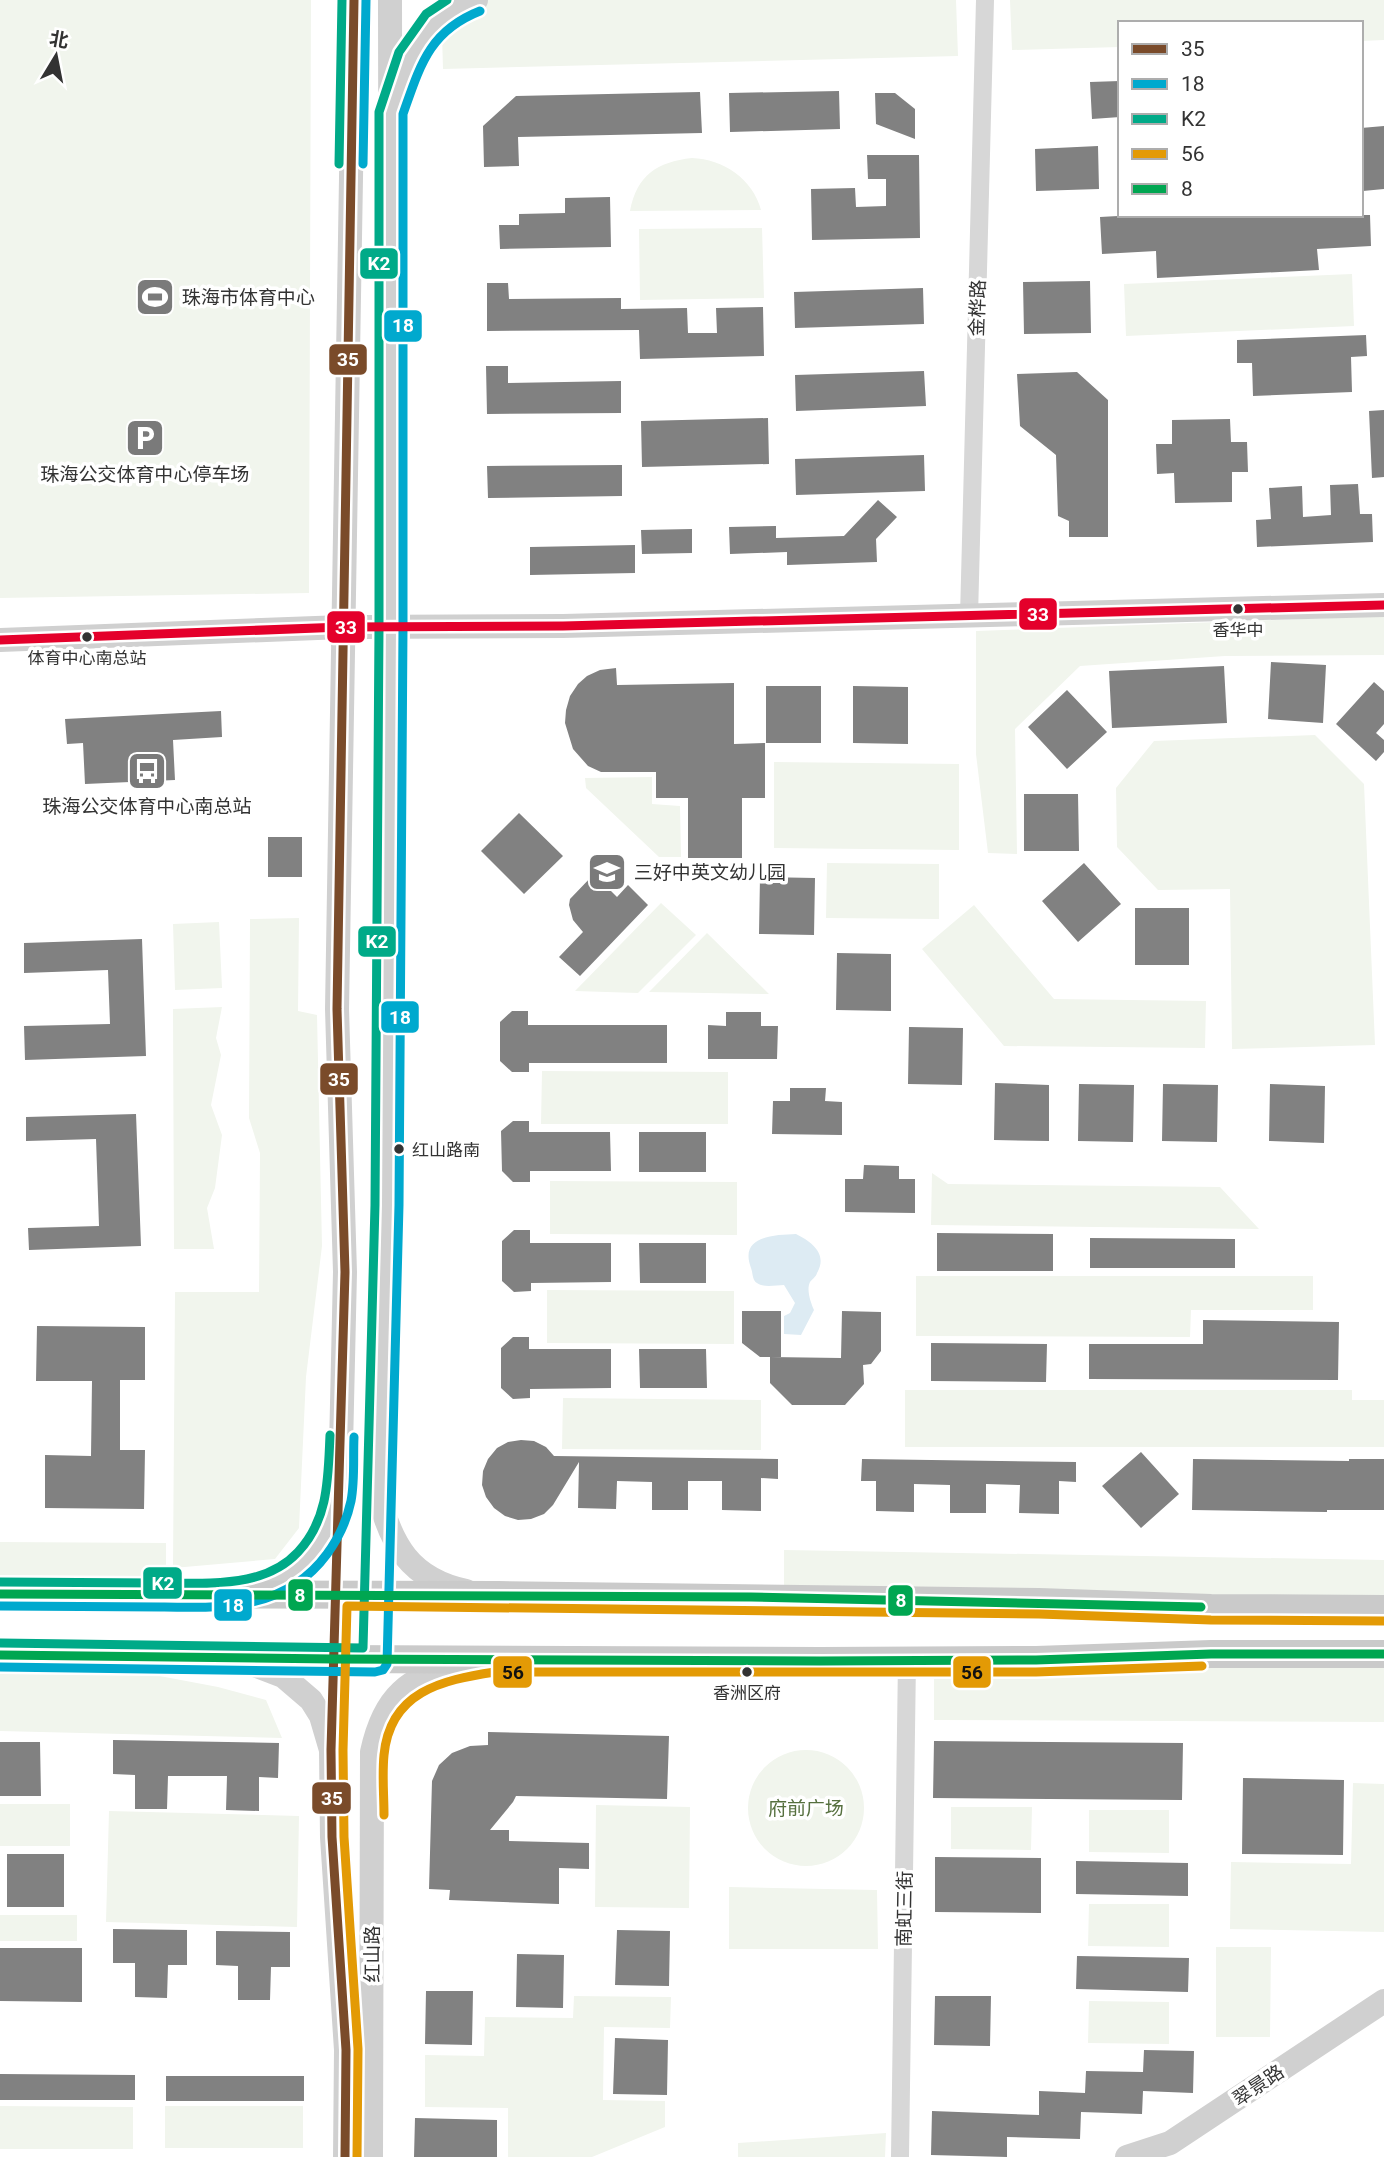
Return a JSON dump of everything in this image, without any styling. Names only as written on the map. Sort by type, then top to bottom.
[{"type":"main road","points":[[232,1595],[275,1583],[304,1563],[326,1533],[340,1491],[345,1272],[337,1009],[354,0]]},
{"type":"main road","points":[[390,0],[391,627],[387,1205],[378,1493],[384,1520],[393,1539],[403,1555],[416,1568],[429,1578],[449,1587],[498,1595]]},
{"type":"main road","points":[[391,112],[410,58],[435,22],[460,6],[476,0]]},
{"type":"main road","points":[[0,640],[342,627],[563,626],[1384,606]]},
{"type":"main road","points":[[0,1594],[498,1595],[1384,1609]]},
{"type":"main road","points":[[0,1655],[233,1659],[1035,1660],[1211,1654],[1384,1654]]},
{"type":"main road","name":"红山路","points":[[233,1659],[253,1662],[284,1676],[297,1686],[311,1700],[321,1716],[331,1750],[332,1837],[346,2050],[345,2157]]},
{"type":"main road","name":"红山路","points":[[371,2157],[372,1752],[376,1735],[389,1704],[408,1685],[436,1670],[494,1660]]},
{"type":"main road","name":"翠景路","points":[[1127,2157],[1170,2143],[1384,2001]]},
{"type":"street","name":"金桦路","points":[[969,617],[985,0]]},
{"type":"street","name":"南虹三街","points":[[900,2157],[907,1660]]},
{"type":"green space","name":"珠海市体育中心","points":[[0,0],[311,0],[309,593],[0,598]]},
{"type":"green space","points":[[441,0],[956,0],[958,56],[443,69]]},
{"type":"green space","points":[[1010,0],[1384,0],[1384,40],[1363,41],[1363,21],[1118,21],[1118,47],[1012,50]]},
{"type":"green space","points":[[692,158],[715,162],[735,173],[751,189],[761,210],[630,211],[638,188],[650,172],[669,163]]},
{"type":"green space","points":[[762,228],[764,298],[640,300],[639,229]]},
{"type":"green space","points":[[1352,274],[1354,326],[1126,336],[1124,284]]},
{"type":"green space","points":[[1384,616],[1384,655],[1225,656],[1080,666],[1015,729],[1017,854],[988,853],[976,754],[976,631]]},
{"type":"green space","points":[[1315,735],[1364,784],[1375,1045],[1232,1049],[1230,889],[1158,890],[1117,847],[1116,788],[1154,741]]},
{"type":"green space","points":[[774,762],[959,764],[959,850],[774,848]]},
{"type":"green space","points":[[652,777],[652,804],[680,806],[681,857],[659,857],[586,788],[585,778]]},
{"type":"green space","points":[[827,863],[939,864],[939,919],[826,918]]},
{"type":"green space","points":[[661,903],[696,935],[638,993],[575,991]]},
{"type":"green space","points":[[974,905],[1054,999],[1206,1001],[1205,1048],[1004,1046],[922,949]]},
{"type":"green space","points":[[299,918],[298,1011],[317,1015],[322,1246],[306,1377],[299,1528],[275,1559],[173,1568],[175,1292],[259,1292],[260,1153],[249,1118],[250,919]]},
{"type":"green space","points":[[219,922],[222,988],[175,990],[173,924]]},
{"type":"green space","points":[[707,933],[769,994],[649,992]]},
{"type":"green space","points":[[222,1007],[216,1038],[221,1055],[211,1105],[222,1135],[215,1188],[207,1208],[214,1249],[174,1249],[173,1009]]},
{"type":"green space","points":[[542,1071],[728,1072],[728,1124],[541,1124]]},
{"type":"green space","points":[[932,1173],[948,1184],[1220,1187],[1259,1229],[931,1225]]},
{"type":"green space","points":[[550,1181],[737,1182],[737,1235],[550,1234]]},
{"type":"green space","points":[[916,1276],[1313,1276],[1313,1310],[1191,1310],[1190,1337],[916,1336]]},
{"type":"green space","points":[[547,1290],[734,1291],[734,1344],[547,1343]]},
{"type":"green space","points":[[905,1390],[1352,1390],[1352,1400],[1384,1400],[1384,1447],[905,1447]]},
{"type":"green space","points":[[563,1398],[761,1400],[761,1450],[562,1449]]},
{"type":"green space","points":[[0,1542],[166,1543],[166,1573],[49,1591],[0,1591]]},
{"type":"green space","points":[[784,1550],[1384,1560],[1384,1600],[784,1594]]},
{"type":"green space","points":[[0,1652],[96,1664],[218,1687],[266,1700],[282,1738],[0,1731]]},
{"type":"green space","points":[[934,1664],[1384,1666],[1384,1722],[934,1720]]},
{"type":"green space","name":"府前广场","points":[[806,1750],[828,1754],[847,1767],[860,1786],[864,1808],[860,1830],[847,1849],[828,1862],[806,1866],[784,1862],[765,1849],[752,1830],[748,1808],[752,1786],[765,1767],[784,1754]]},
{"type":"green space","points":[[1353,1783],[1384,1784],[1384,1932],[1230,1929],[1231,1862],[1351,1864]]},
{"type":"green space","points":[[0,1804],[70,1804],[70,1846],[0,1846]]},
{"type":"green space","points":[[596,1805],[690,1807],[689,1908],[595,1907]]},
{"type":"green space","points":[[951,1807],[1032,1807],[1031,1850],[951,1849]]},
{"type":"green space","points":[[1089,1810],[1169,1810],[1169,1853],[1089,1852]]},
{"type":"green space","points":[[109,1811],[299,1816],[297,1927],[106,1922]]},
{"type":"green space","points":[[729,1887],[877,1890],[878,1949],[729,1949]]},
{"type":"green space","points":[[1089,1904],[1169,1904],[1169,1947],[1088,1946]]},
{"type":"green space","points":[[0,1915],[77,1915],[77,1941],[0,1941]]},
{"type":"green space","points":[[1216,1947],[1271,1947],[1270,2037],[1216,2037]]},
{"type":"green space","points":[[574,1996],[671,1997],[670,2028],[604,2027],[603,2100],[665,2101],[665,2127],[592,2157],[508,2157],[508,2108],[425,2107],[425,2055],[484,2056],[485,2017],[573,2018]]},
{"type":"green space","points":[[1089,2001],[1169,2002],[1169,2044],[1088,2043]]},
{"type":"green space","points":[[0,2106],[133,2107],[133,2149],[0,2149]]},
{"type":"green space","points":[[165,2106],[303,2106],[303,2148],[165,2148]]},
{"type":"green space","points":[[886,2133],[885,2157],[738,2157],[738,2143]]},
{"type":"shaded area","points":[[796,1234],[817,1249],[821,1260],[809,1285],[809,1296],[814,1310],[801,1335],[784,1334],[784,1316],[790,1313],[795,1303],[784,1285],[767,1286],[757,1283],[753,1278],[749,1257],[750,1249],[760,1239]]},
{"type":"building","points":[[1118,81],[1118,117],[1092,119],[1090,82]]},
{"type":"building","points":[[839,91],[840,129],[730,132],[729,93]]},
{"type":"building","points":[[700,92],[702,133],[518,137],[519,166],[484,167],[483,126],[516,96]]},
{"type":"building","points":[[875,93],[895,93],[915,109],[915,139],[876,124]]},
{"type":"building","points":[[1384,126],[1384,189],[1363,191],[1363,128]]},
{"type":"building","points":[[1098,146],[1099,189],[1036,191],[1035,149]]},
{"type":"building","points":[[867,155],[919,155],[920,238],[812,240],[811,189],[855,188],[856,207],[886,206],[886,179],[868,179]]},
{"type":"building","points":[[610,197],[611,247],[500,249],[499,225],[519,225],[519,214],[565,213],[565,198]]},
{"type":"building","points":[[1370,215],[1371,246],[1317,249],[1319,270],[1157,278],[1156,251],[1102,254],[1100,217]]},
{"type":"building","points":[[1090,281],[1091,333],[1024,334],[1023,282]]},
{"type":"building","points":[[487,283],[508,283],[509,299],[621,298],[621,309],[687,308],[688,333],[717,333],[716,308],[763,307],[764,356],[640,359],[639,330],[487,331]]},
{"type":"building","points":[[923,288],[924,324],[795,328],[794,292]]},
{"type":"building","points":[[1366,335],[1367,356],[1351,357],[1352,392],[1253,396],[1252,363],[1237,363],[1237,340]]},
{"type":"building","points":[[486,366],[508,366],[508,383],[621,381],[621,413],[487,414]]},
{"type":"building","points":[[924,371],[926,406],[796,411],[795,375]]},
{"type":"building","points":[[1077,372],[1108,400],[1108,537],[1069,537],[1069,521],[1058,516],[1056,455],[1020,426],[1017,374]]},
{"type":"building","points":[[1384,410],[1384,477],[1372,478],[1369,411]]},
{"type":"building","points":[[768,418],[769,464],[642,467],[641,421]]},
{"type":"building","points":[[1230,419],[1231,442],[1247,442],[1248,472],[1232,472],[1232,502],[1175,503],[1174,473],[1157,474],[1156,444],[1172,444],[1172,420]]},
{"type":"building","points":[[924,455],[925,491],[796,495],[795,459]]},
{"type":"building","points":[[622,465],[622,496],[488,498],[487,466]]},
{"type":"building","points":[[1358,484],[1360,514],[1372,514],[1373,542],[1257,547],[1256,520],[1271,519],[1269,488],[1302,486],[1303,517],[1331,515],[1330,485]]},
{"type":"building","points":[[878,500],[897,517],[876,539],[877,562],[787,565],[787,552],[730,554],[729,527],[776,526],[776,538],[844,536]]},
{"type":"building","points":[[692,529],[692,553],[642,554],[641,530]]},
{"type":"building","points":[[635,545],[635,573],[530,575],[530,547]]},
{"type":"building","points":[[1271,662],[1326,665],[1323,723],[1268,719]]},
{"type":"building","points":[[1224,666],[1227,723],[1112,728],[1109,671]]},
{"type":"building","points":[[616,668],[617,685],[734,683],[734,744],[765,743],[765,798],[742,798],[742,858],[688,858],[688,798],[656,798],[656,772],[601,772],[588,766],[573,749],[565,723],[570,696],[587,676],[600,670]]},
{"type":"building","points":[[1374,682],[1384,691],[1384,724],[1376,733],[1384,740],[1384,752],[1376,761],[1336,724]]},
{"type":"building","points":[[766,686],[821,686],[821,743],[766,743]]},
{"type":"building","points":[[853,686],[908,687],[908,744],[853,743]]},
{"type":"building","points":[[1067,690],[1107,732],[1067,769],[1028,727]]},
{"type":"building","points":[[221,711],[222,737],[173,740],[175,780],[85,784],[83,743],[67,744],[65,719]]},
{"type":"building","points":[[1024,794],[1078,794],[1079,851],[1024,851]]},
{"type":"building","points":[[519,813],[563,856],[524,894],[481,851]]},
{"type":"building","points":[[268,837],[302,837],[302,877],[268,877]]},
{"type":"building","points":[[1084,863],[1121,904],[1078,942],[1042,901]]},
{"type":"building","points":[[594,874],[617,897],[628,885],[648,905],[580,976],[559,957],[583,932],[573,920],[570,899]]},
{"type":"building","points":[[760,877],[815,878],[814,935],[759,934]]},
{"type":"building","points":[[1135,908],[1189,908],[1189,965],[1135,965]]},
{"type":"building","points":[[142,939],[146,1056],[25,1060],[24,1026],[110,1024],[108,970],[24,973],[24,943]]},
{"type":"building","points":[[837,953],[891,954],[891,1011],[836,1010]]},
{"type":"building","points":[[512,1011],[528,1011],[528,1025],[667,1025],[667,1063],[529,1063],[529,1072],[512,1072],[500,1061],[500,1022]]},
{"type":"building","points":[[726,1012],[761,1012],[761,1026],[778,1026],[777,1059],[708,1059],[708,1025],[726,1026]]},
{"type":"building","points":[[909,1027],[963,1028],[962,1085],[908,1084]]},
{"type":"building","points":[[995,1083],[1049,1085],[1049,1141],[994,1140]]},
{"type":"building","points":[[1079,1084],[1134,1085],[1133,1142],[1078,1141]]},
{"type":"building","points":[[1163,1084],[1218,1085],[1217,1142],[1162,1141]]},
{"type":"building","points":[[1270,1084],[1325,1086],[1324,1143],[1269,1141]]},
{"type":"building","points":[[790,1088],[826,1088],[825,1101],[842,1102],[842,1135],[772,1134],[773,1101],[790,1101]]},
{"type":"building","points":[[136,1114],[141,1246],[29,1250],[28,1228],[99,1226],[96,1139],[26,1141],[26,1117]]},
{"type":"building","points":[[513,1121],[529,1121],[529,1132],[610,1132],[611,1171],[530,1171],[530,1182],[513,1182],[502,1171],[501,1131]]},
{"type":"building","points":[[639,1132],[706,1132],[706,1172],[639,1172]]},
{"type":"building","points":[[864,1165],[899,1166],[899,1179],[915,1179],[915,1213],[845,1212],[845,1179],[863,1179]]},
{"type":"building","points":[[514,1230],[530,1230],[530,1243],[611,1243],[611,1282],[531,1283],[531,1291],[514,1292],[502,1281],[502,1241]]},
{"type":"building","points":[[937,1233],[1053,1234],[1053,1271],[937,1271]]},
{"type":"building","points":[[1090,1238],[1235,1239],[1235,1268],[1090,1268]]},
{"type":"building","points":[[639,1243],[706,1243],[706,1283],[640,1283]]},
{"type":"building","points":[[742,1311],[781,1311],[781,1357],[760,1357],[742,1343]]},
{"type":"building","points":[[842,1311],[881,1312],[881,1351],[871,1364],[863,1365],[864,1384],[845,1405],[792,1405],[770,1383],[770,1357],[841,1358]]},
{"type":"building","points":[[1203,1320],[1339,1322],[1338,1380],[1089,1379],[1089,1344],[1203,1344]]},
{"type":"building","points":[[37,1326],[145,1327],[145,1380],[120,1380],[120,1450],[145,1450],[144,1509],[45,1508],[45,1455],[91,1456],[92,1381],[36,1381]]},
{"type":"building","points":[[513,1337],[529,1337],[529,1349],[611,1349],[611,1388],[530,1389],[530,1398],[513,1399],[501,1388],[501,1348]]},
{"type":"building","points":[[931,1343],[1047,1344],[1046,1382],[931,1381]]},
{"type":"building","points":[[639,1349],[706,1349],[707,1388],[640,1388]]},
{"type":"building","points":[[534,1441],[546,1447],[554,1456],[778,1459],[778,1479],[761,1478],[761,1511],[722,1510],[722,1481],[688,1481],[688,1510],[652,1510],[652,1482],[617,1481],[616,1509],[578,1508],[579,1462],[553,1505],[544,1514],[518,1520],[505,1516],[494,1508],[482,1485],[483,1471],[497,1448],[508,1442]]},
{"type":"building","points":[[1141,1452],[1179,1494],[1141,1528],[1102,1486]]},
{"type":"building","points":[[862,1459],[1076,1462],[1076,1482],[1059,1481],[1059,1514],[1019,1513],[1020,1485],[986,1484],[986,1513],[950,1513],[950,1485],[914,1484],[914,1512],[876,1511],[876,1481],[861,1481]]},
{"type":"building","points":[[1193,1459],[1384,1459],[1384,1510],[1192,1510]]},
{"type":"building","points":[[488,1732],[669,1736],[667,1799],[516,1796],[490,1830],[509,1830],[509,1841],[589,1843],[589,1869],[559,1868],[559,1904],[449,1900],[450,1890],[429,1889],[432,1781],[439,1765],[452,1753],[470,1746],[488,1745]]},
{"type":"building","points":[[113,1740],[279,1743],[278,1778],[259,1777],[259,1811],[226,1810],[227,1776],[168,1776],[167,1809],[135,1809],[135,1775],[113,1774]]},
{"type":"building","points":[[934,1741],[1183,1743],[1182,1800],[933,1798]]},
{"type":"building","points":[[0,1742],[40,1742],[41,1796],[0,1796]]},
{"type":"building","points":[[1243,1778],[1344,1780],[1343,1855],[1242,1854]]},
{"type":"building","points":[[7,1854],[64,1854],[64,1907],[7,1907]]},
{"type":"building","points":[[935,1857],[1041,1858],[1041,1913],[935,1912]]},
{"type":"building","points":[[1076,1861],[1188,1863],[1188,1896],[1076,1894]]},
{"type":"building","points":[[113,1929],[187,1930],[187,1965],[168,1965],[167,1998],[135,1997],[135,1963],[113,1963]]},
{"type":"building","points":[[617,1930],[670,1931],[669,1986],[615,1985]]},
{"type":"building","points":[[216,1931],[290,1932],[290,1967],[271,1967],[270,2000],[238,2000],[238,1966],[216,1965]]},
{"type":"building","points":[[0,1948],[82,1948],[82,2002],[0,2001]]},
{"type":"building","points":[[517,1954],[564,1955],[563,2008],[516,2007]]},
{"type":"building","points":[[1077,1956],[1189,1958],[1188,1992],[1076,1989]]},
{"type":"building","points":[[426,1991],[473,1991],[472,2045],[425,2044]]},
{"type":"building","points":[[935,1996],[991,1996],[990,2046],[934,2045]]},
{"type":"building","points":[[615,2038],[668,2040],[667,2095],[613,2094]]},
{"type":"building","points":[[1144,2050],[1194,2051],[1193,2093],[1143,2091],[1142,2114],[1081,2112],[1080,2139],[1007,2137],[1007,2157],[931,2155],[932,2111],[1039,2115],[1039,2091],[1085,2093],[1086,2071],[1143,2072]]},
{"type":"building","points":[[0,2074],[135,2075],[135,2100],[0,2100]]},
{"type":"building","points":[[166,2076],[304,2076],[304,2101],[166,2101]]},
{"type":"building","points":[[415,2118],[497,2120],[497,2157],[414,2157]]},
{"type":"transit line","name":"K2","points":[[339,164],[342,0]]},
{"type":"transit line","name":"35","points":[[345,2157],[346,2050],[332,1837],[331,1750],[345,1272],[337,1009],[354,0]]},
{"type":"transit line","name":"18","points":[[363,164],[366,0]]},
{"type":"transit line","name":"K2","points":[[0,1643],[363,1648],[375,1205],[379,112],[399,52],[426,14],[447,0]]},
{"type":"transit line","name":"18","points":[[0,1667],[375,1672],[383,1670],[387,1664],[399,1205],[403,114],[429,52],[449,29],[480,11]]},
{"type":"transit line","name":"33","points":[[0,640],[343,627],[563,626],[1384,605]]},
{"type":"transit line","name":"K2","points":[[0,1582],[213,1583],[247,1579],[268,1572],[281,1566],[298,1552],[316,1526],[325,1497],[330,1435]]},
{"type":"transit line","name":"18","points":[[0,1606],[208,1607],[252,1602],[273,1596],[293,1586],[311,1572],[338,1536],[351,1501],[354,1437]]},
{"type":"transit line","name":"8","points":[[0,1594],[751,1597],[1201,1607]]},
{"type":"transit line","name":"56","points":[[357,2157],[358,2049],[344,1837],[343,1750],[347,1606],[1384,1621]]},
{"type":"transit line","name":"8","points":[[0,1655],[820,1661],[1036,1660],[1211,1654],[1384,1654]]},
{"type":"transit line","name":"56","points":[[384,1815],[384,1755],[388,1734],[396,1717],[408,1703],[422,1693],[438,1685],[475,1675],[495,1672],[1036,1672],[1202,1666]]},
{"type":"place","name":"珠海市体育中心","points":[[155,297]]},
{"type":"place","name":"珠海公交体育中心停车场","points":[[145,438]]},
{"type":"place","name":"香华中","points":[[1238,609]]},
{"type":"place","name":"体育中心南总站","points":[[87,637]]},
{"type":"place","name":"珠海公交体育中心南总站","points":[[147,771]]},
{"type":"place","name":"三好中英文幼儿园","points":[[607,872]]},
{"type":"place","name":"红山路南","points":[[399,1149]]},
{"type":"place","name":"香洲区府","points":[[747,1672]]}]
